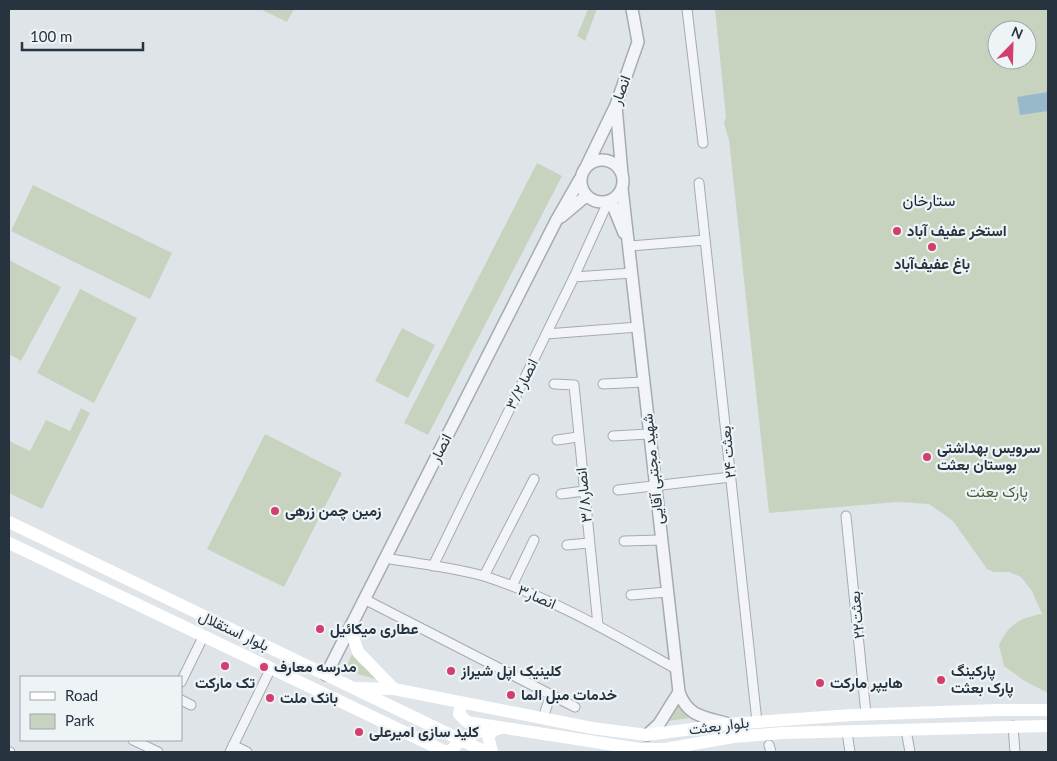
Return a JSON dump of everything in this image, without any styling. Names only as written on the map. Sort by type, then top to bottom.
[{"type":"main road","name":"بلوار استقلال","points":[[9,522],[486,752]]},
{"type":"main road","name":"بلوار استقلال","points":[[9,542],[203,637],[447,752]]},
{"type":"main road","points":[[175,622],[182,607]]},
{"type":"main road","points":[[350,627],[358,652],[394,689]]},
{"type":"main road","name":"بلوار بعثت","points":[[355,688],[394,689],[646,736],[729,724],[866,714],[1048,710]]},
{"type":"main road","name":"بلوار بعثت","points":[[464,703],[460,708],[459,714],[467,722],[644,751],[695,748],[783,733],[1048,726]]},
{"type":"main road","points":[[447,752],[460,740],[491,726]]},
{"type":"main road","points":[[492,752],[488,736],[494,730],[506,727]]},
{"type":"street","name":"انصار","points":[[586,167],[616,105],[638,42],[632,9]]},
{"type":"street","points":[[687,9],[703,143]]},
{"type":"street","points":[[616,105],[622,174],[620,193],[609,201],[594,201],[586,196],[580,185],[580,179],[591,162],[606,160],[613,163],[622,174]]},
{"type":"street","name":"انصار","points":[[326,675],[556,221],[580,179]]},
{"type":"street","name":"بعثت ۲۴","points":[[699,183],[757,722]]},
{"type":"street","name":"شهید مجتبی آقایی","points":[[622,188],[630,246],[648,434],[679,692]]},
{"type":"street","name":"انصار","points":[[556,221],[586,196]]},
{"type":"street","name":"شهید مجتبی آقایی","points":[[609,201],[630,246]]},
{"type":"street","name":"انصار۳/۲","points":[[433,566],[609,201]]},
{"type":"street","points":[[630,246],[705,240]]},
{"type":"street","points":[[574,277],[632,273]]},
{"type":"street","points":[[546,334],[638,327]]},
{"type":"street","points":[[603,384],[643,382]]},
{"type":"street","name":"انصار۳/۸","points":[[554,384],[574,385],[598,625]]},
{"type":"street","points":[[613,436],[648,434]]},
{"type":"street","points":[[557,440],[578,437]]},
{"type":"street","points":[[618,490],[731,477]]},
{"type":"street","points":[[484,576],[534,480]]},
{"type":"street","points":[[561,494],[584,491]]},
{"type":"street","name":"بعثت۲۲","points":[[846,516],[866,714]]},
{"type":"street","points":[[512,586],[534,540]]},
{"type":"street","points":[[624,541],[661,540]]},
{"type":"street","points":[[567,545],[589,543]]},
{"type":"street","name":"انصار۳","points":[[385,558],[484,576],[532,593],[598,625],[676,669]]},
{"type":"street","points":[[630,595],[667,592]]},
{"type":"street","points":[[364,599],[576,707]]},
{"type":"street","points":[[182,680],[203,637]]},
{"type":"street","points":[[247,752],[232,749],[271,668]]},
{"type":"street","points":[[679,692],[683,705],[689,711],[729,724]]},
{"type":"street","points":[[646,736],[659,724],[679,692]]},
{"type":"street","points":[[544,718],[551,694]]},
{"type":"street","points":[[182,700],[191,705]]},
{"type":"street","points":[[1013,726],[1015,752]]},
{"type":"street","points":[[906,730],[910,752]]},
{"type":"street","points":[[847,732],[850,752]]},
{"type":"street","points":[[135,741],[158,752]]},
{"type":"green space","points":[[260,9],[294,9],[287,22]]},
{"type":"green space","points":[[588,9],[597,9],[585,41],[577,36]]},
{"type":"green space","name":"باغ عفیف‌آباد","points":[[715,9],[1048,9],[1048,693],[1023,680],[1004,666],[999,645],[1007,632],[1016,623],[1042,614],[1032,591],[1021,577],[1009,572],[994,572],[987,569],[953,521],[929,504],[897,502],[769,513],[729,140],[724,123],[726,117]]},
{"type":"green space","points":[[537,163],[562,176],[428,435],[404,423]]},
{"type":"green space","points":[[33,185],[172,253],[150,299],[11,231]]},
{"type":"green space","points":[[9,260],[61,287],[21,361],[9,354]]},
{"type":"green space","points":[[80,289],[137,318],[94,403],[37,373]]},
{"type":"green space","points":[[402,328],[435,345],[408,398],[375,381]]},
{"type":"green space","points":[[81,408],[90,413],[42,509],[9,493],[9,441],[30,451],[46,420],[70,431]]},
{"type":"green space","name":"زمین چمن زرهی","points":[[265,434],[342,473],[284,587],[207,549]]},
{"type":"green space","points":[[352,654],[361,665],[379,677],[376,679],[357,674],[347,665]]},
{"type":"green space","points":[[677,704],[690,718],[667,721]]},
{"type":"water","points":[[1048,92],[1048,111],[1020,115],[1017,97]]},
{"type":"place","name":"استخر عفیف آباد","points":[[897,231]]},
{"type":"place","name":"باغ عفیف‌آباد","points":[[932,247]]},
{"type":"place","name":"سرویس بهداشتی بوستان بعثت","points":[[927,457]]},
{"type":"place","name":"زمین چمن زرهی","points":[[275,511]]},
{"type":"place","name":"عطاری میکائیل","points":[[320,629]]},
{"type":"place","name":"تک مارکت","points":[[225,666]]},
{"type":"place","name":"مدرسه معارف","points":[[264,667]]},
{"type":"place","name":"کلینیک اپل شیراز","points":[[451,671]]},
{"type":"place","name":"پارکینگ پارک بعثت","points":[[941,680]]},
{"type":"place","name":"هایپر مارکت","points":[[820,683]]},
{"type":"place","name":"خدمات مبل الما","points":[[511,695]]},
{"type":"place","name":"بانک ملت","points":[[270,698]]},
{"type":"place","name":"کلید سازی امیرعلی","points":[[359,732]]},
{"type":"district","name":"ستارخان","points":[[929,200]]},
{"type":"park label","name":"پارک بعثت","points":[[997,492]]}]
